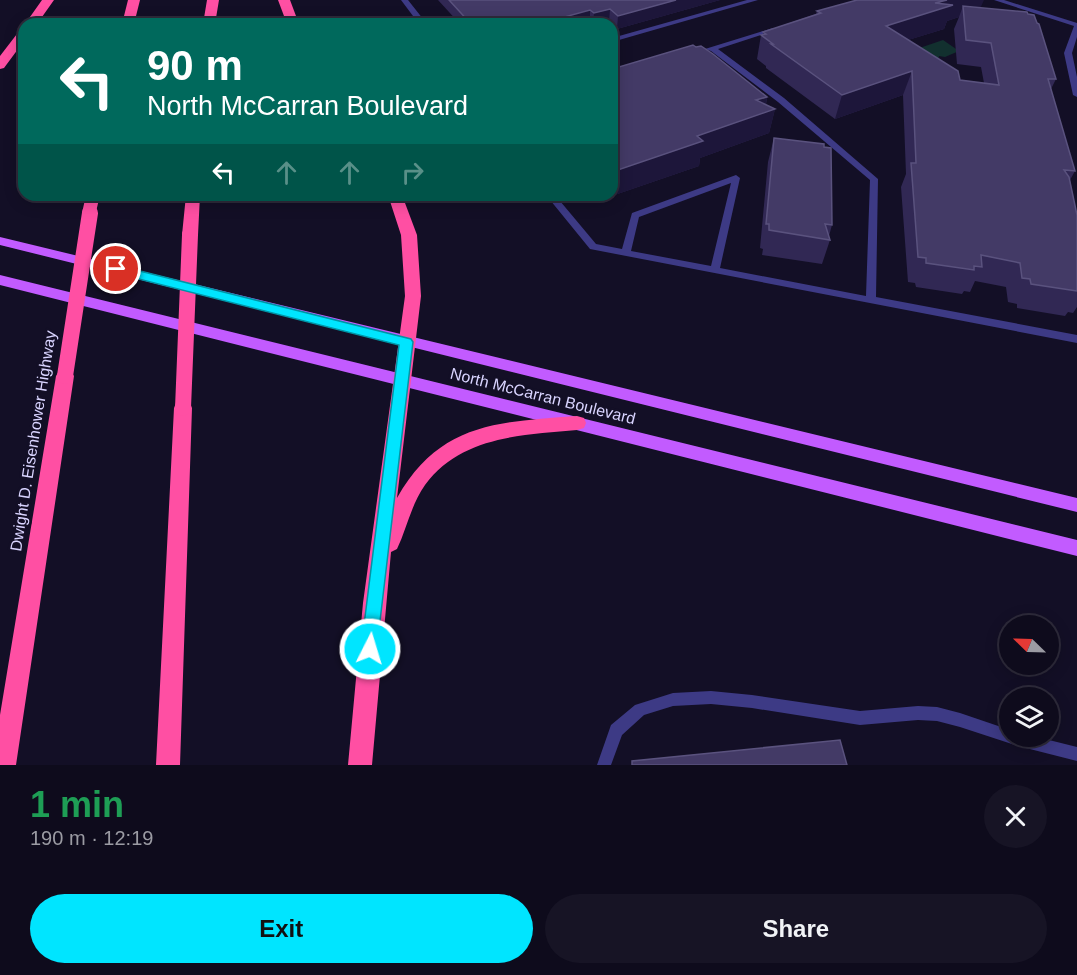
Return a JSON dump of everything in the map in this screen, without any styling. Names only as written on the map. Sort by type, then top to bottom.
[{"type":"highway","points":[[35,18],[48,0]]},
{"type":"highway","points":[[130,18],[134,0]]},
{"type":"highway","points":[[210,18],[213,0]]},
{"type":"highway","points":[[284,0],[291,18]]},
{"type":"highway","points":[[0,65],[18,41]]},
{"type":"highway","name":"Dwight D. Eisenhower Highway","points":[[4,765],[92,201]]},
{"type":"highway","points":[[168,765],[193,201]]},
{"type":"highway","points":[[360,765],[374,603],[413,296],[409,235],[397,201]]},
{"type":"highway","points":[[374,603],[395,526],[423,472],[441,454],[462,441],[501,430],[577,423]]},
{"type":"main road","name":"North McCarran Boulevard","points":[[0,241],[406,342],[1077,504]]},
{"type":"main road","name":"North McCarran Boulevard","points":[[0,280],[1077,548]]},
{"type":"lane","points":[[404,0],[418,18]]},
{"type":"lane","points":[[618,38],[755,0]]},
{"type":"lane","points":[[996,0],[1077,26],[1068,53],[1077,95]]},
{"type":"lane","points":[[701,51],[779,28]]},
{"type":"lane","points":[[712,48],[781,100],[874,179],[871,298]]},
{"type":"lane","points":[[626,252],[635,215],[736,178],[715,270]]},
{"type":"lane","points":[[555,201],[593,247],[871,298],[958,318],[1077,339]]},
{"type":"lane","points":[[604,765],[606,752],[618,727],[648,705],[685,698],[736,698],[858,718],[937,713],[1028,743],[1077,754]]},
{"type":"green space","points":[[943,40],[959,51],[945,57],[939,56],[938,60],[944,62],[921,70],[899,55]]},
{"type":"building","points":[[449,0],[676,0],[618,16],[610,9],[594,13],[590,10],[561,18],[466,18]]},
{"type":"building","points":[[857,0],[947,0],[935,3],[953,5],[886,26],[958,71],[960,80],[999,85],[991,43],[966,40],[963,6],[1027,12],[1034,15],[1039,24],[1056,79],[1048,79],[1075,171],[1064,170],[1069,177],[1077,215],[1077,291],[1031,284],[1030,279],[1022,278],[1020,263],[981,255],[982,267],[974,266],[974,270],[926,263],[926,258],[918,257],[911,163],[916,163],[912,71],[842,95],[761,35],[766,34],[763,32],[821,13],[817,11]]},
{"type":"building","points":[[693,45],[701,46],[767,97],[756,100],[775,109],[697,136],[703,141],[618,170],[618,67]]},
{"type":"building","points":[[774,138],[824,144],[824,147],[831,148],[832,225],[825,224],[830,240],[769,230],[769,224],[766,224]]},
{"type":"building","points":[[840,740],[847,765],[632,765],[632,761]]},
{"type":"route","points":[[116,269],[406,342],[370,649]]}]
